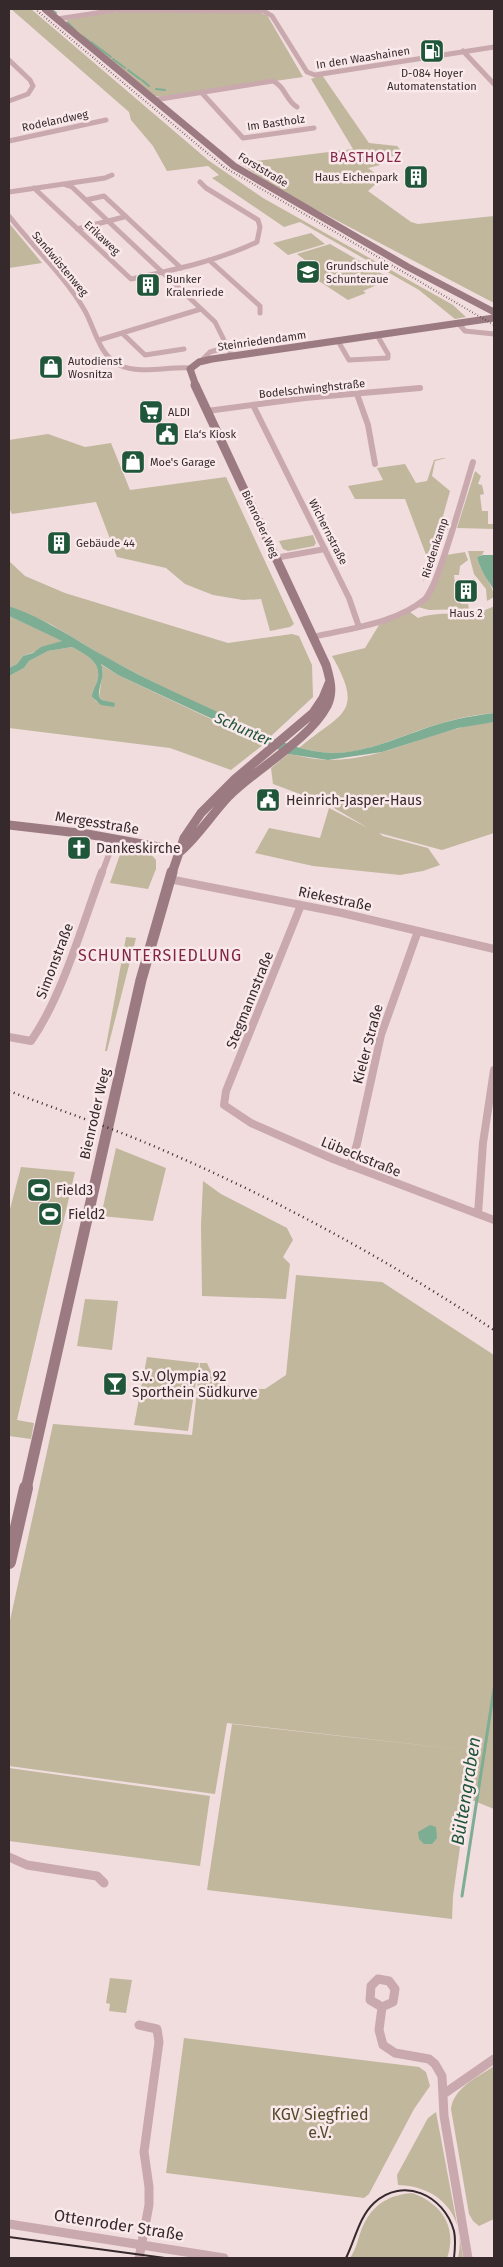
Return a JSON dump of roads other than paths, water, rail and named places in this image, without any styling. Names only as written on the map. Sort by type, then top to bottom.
[{"type":"main road","name":"Forststraße","points":[[45,9],[226,160],[408,267],[494,312]]},
{"type":"main road","name":"Steinriedendamm","points":[[191,368],[201,361],[494,318]]},
{"type":"main road","name":"Bienroder Weg","points":[[9,1562],[141,980],[169,879],[181,851],[191,843],[221,804],[264,760],[298,731],[317,720],[327,707],[331,696],[326,665],[191,376],[191,368]]},
{"type":"main road","name":"Mergesstraße","points":[[9,825],[116,838],[181,851]]},
{"type":"street","name":"In den Waashainen","points":[[58,19],[116,10],[264,11],[272,16],[301,65],[311,74],[494,46]]},
{"type":"street","points":[[464,51],[494,84]]},
{"type":"street","points":[[9,60],[30,80],[33,86],[28,94],[9,101]]},
{"type":"street","name":"Im Bastholz","points":[[154,100],[275,81],[296,107]]},
{"type":"street","name":"Im Bastholz","points":[[202,92],[243,138],[314,128]]},
{"type":"street","name":"Rodelandweg","points":[[9,141],[106,120]]},
{"type":"street","points":[[9,192],[112,175]]},
{"type":"street","points":[[53,186],[62,182],[81,181]]},
{"type":"street","points":[[164,273],[252,246],[258,240],[260,227],[255,217],[206,188],[200,182]]},
{"type":"street","points":[[63,184],[72,187],[215,322],[232,356]]},
{"type":"street","name":"Erikaweg","points":[[34,188],[131,279],[164,273]]},
{"type":"street","points":[[86,200],[104,196],[124,217],[181,268]]},
{"type":"street","name":"Sandwüstenweg","points":[[9,216],[28,242],[75,296],[85,311],[106,356],[124,366],[134,368],[191,368]]},
{"type":"street","points":[[77,229],[124,217]]},
{"type":"street","points":[[136,247],[153,243]]},
{"type":"street","points":[[209,260],[260,306],[260,312]]},
{"type":"street","points":[[99,340],[201,309]]},
{"type":"street","points":[[458,324],[465,331],[494,334]]},
{"type":"street","points":[[122,333],[145,355],[184,349]]},
{"type":"street","points":[[338,341],[349,360],[388,358],[388,354],[377,336]]},
{"type":"street","points":[[201,361],[210,352],[228,347]]},
{"type":"street","name":"Bodelschwinghstraße","points":[[207,411],[420,388]]},
{"type":"street","points":[[357,394],[368,425],[375,464]]},
{"type":"street","name":"Wichernstraße","points":[[253,405],[355,610],[359,627]]},
{"type":"street","name":"Riedenkamp","points":[[359,627],[401,614],[427,598],[437,575],[473,462]]},
{"type":"street","points":[[275,558],[325,549]]},
{"type":"street","points":[[313,637],[359,627]]},
{"type":"street","name":"Simonstraße","points":[[9,1037],[31,1041],[42,1025],[54,1000],[116,838]]},
{"type":"street","name":"Riekestraße","points":[[169,879],[301,905],[494,949]]},
{"type":"street","name":"Stegmannstraße","points":[[224,1105],[226,1091],[301,905]]},
{"type":"street","name":"Kieler Straße","points":[[350,1166],[358,1144],[382,1035],[418,931]]},
{"type":"street","points":[[478,1214],[483,1143],[494,1070]]},
{"type":"street","name":"Lübeckstraße","points":[[224,1105],[256,1125],[350,1166],[494,1220]]},
{"type":"street","points":[[9,1857],[27,1865],[97,1876],[104,1883]]},
{"type":"street","points":[[382,2006],[380,2037],[385,2047],[399,2054],[431,2060],[436,2064],[440,2072],[445,2093],[443,2104],[444,2116],[468,2258]]},
{"type":"street","points":[[139,2025],[157,2029],[158,2049],[144,2152],[149,2197],[139,2258]]},
{"type":"street","points":[[445,2093],[494,2059]]},
{"type":"street","name":"Ottenroder Straße","points":[[9,2224],[224,2258]]},
{"type":"water","points":[[494,555],[494,590],[478,562],[477,557]]},
{"type":"water","name":"Schunter","points":[[9,606],[47,623],[155,683],[273,738],[308,750],[333,753],[355,751],[439,724],[485,714],[494,713],[494,722],[458,728],[382,752],[328,760],[288,754],[118,675],[101,664],[103,673],[99,697],[102,700],[115,703],[114,707],[101,705],[92,697],[97,682],[98,669],[88,656],[72,647],[48,651],[29,661],[24,668],[9,676],[9,668],[17,664],[23,656],[33,653],[41,647],[62,641],[9,616]]},
{"type":"water","points":[[430,1825],[436,1827],[437,1838],[432,1844],[424,1844],[419,1839],[418,1832]]},
{"type":"waterway","points":[[51,9],[56,13]]},
{"type":"waterway","points":[[68,23],[76,31]]},
{"type":"waterway","points":[[82,36],[89,41]]},
{"type":"waterway","points":[[91,42],[111,57]]},
{"type":"waterway","points":[[113,59],[125,68]]},
{"type":"waterway","points":[[128,70],[140,79]]},
{"type":"waterway","points":[[142,80],[149,86]]},
{"type":"waterway","points":[[156,89],[165,90]]},
{"type":"waterway","name":"Bültengraben","points":[[462,1896],[494,1689]]},
{"type":"tram line","points":[[346,2258],[361,2222],[369,2209],[385,2195],[397,2191],[421,2193],[432,2199],[441,2208],[449,2218],[455,2234],[454,2258]]},
{"type":"tram line","points":[[9,2237],[165,2258]]},
{"type":"railway","points":[[35,9],[224,167],[494,325]]},
{"type":"railway","points":[[9,1091],[133,1138],[240,1185],[369,1253],[494,1330]]},
{"type":"place","name":"D-084 Hoyer Automatenstation","points":[[432,51]]},
{"type":"place","name":"Haus Eichenpark","points":[[416,177]]},
{"type":"place","name":"Grundschule Schunteraue","points":[[308,272]]},
{"type":"place","name":"Bunker Kralenriede","points":[[148,285]]},
{"type":"place","name":"Autodienst Wosnitza","points":[[51,367]]},
{"type":"place","name":"ALDI","points":[[151,412]]},
{"type":"place","name":"Ela‘s Kiosk","points":[[167,434]]},
{"type":"place","name":"Moe's Garage","points":[[133,462]]},
{"type":"place","name":"Gebäude 44","points":[[59,543]]},
{"type":"place","name":"Haus 2","points":[[466,591]]},
{"type":"place","name":"Heinrich-Jasper-Haus","points":[[268,800]]},
{"type":"place","name":"Dankeskirche","points":[[79,848]]},
{"type":"place","name":"Field3","points":[[39,1190]]},
{"type":"place","name":"Field2","points":[[50,1214]]},
{"type":"place","name":"S.V. Olympia 92 Sporthein Südkurve","points":[[115,1384]]},
{"type":"district","name":"BASTHOLZ","points":[[366,157]]},
{"type":"district","name":"SCHUNTERSIEDLUNG","points":[[160,955]]},
{"type":"park label","name":"KGV Siegfried e.V.","points":[[320,2123]]}]
